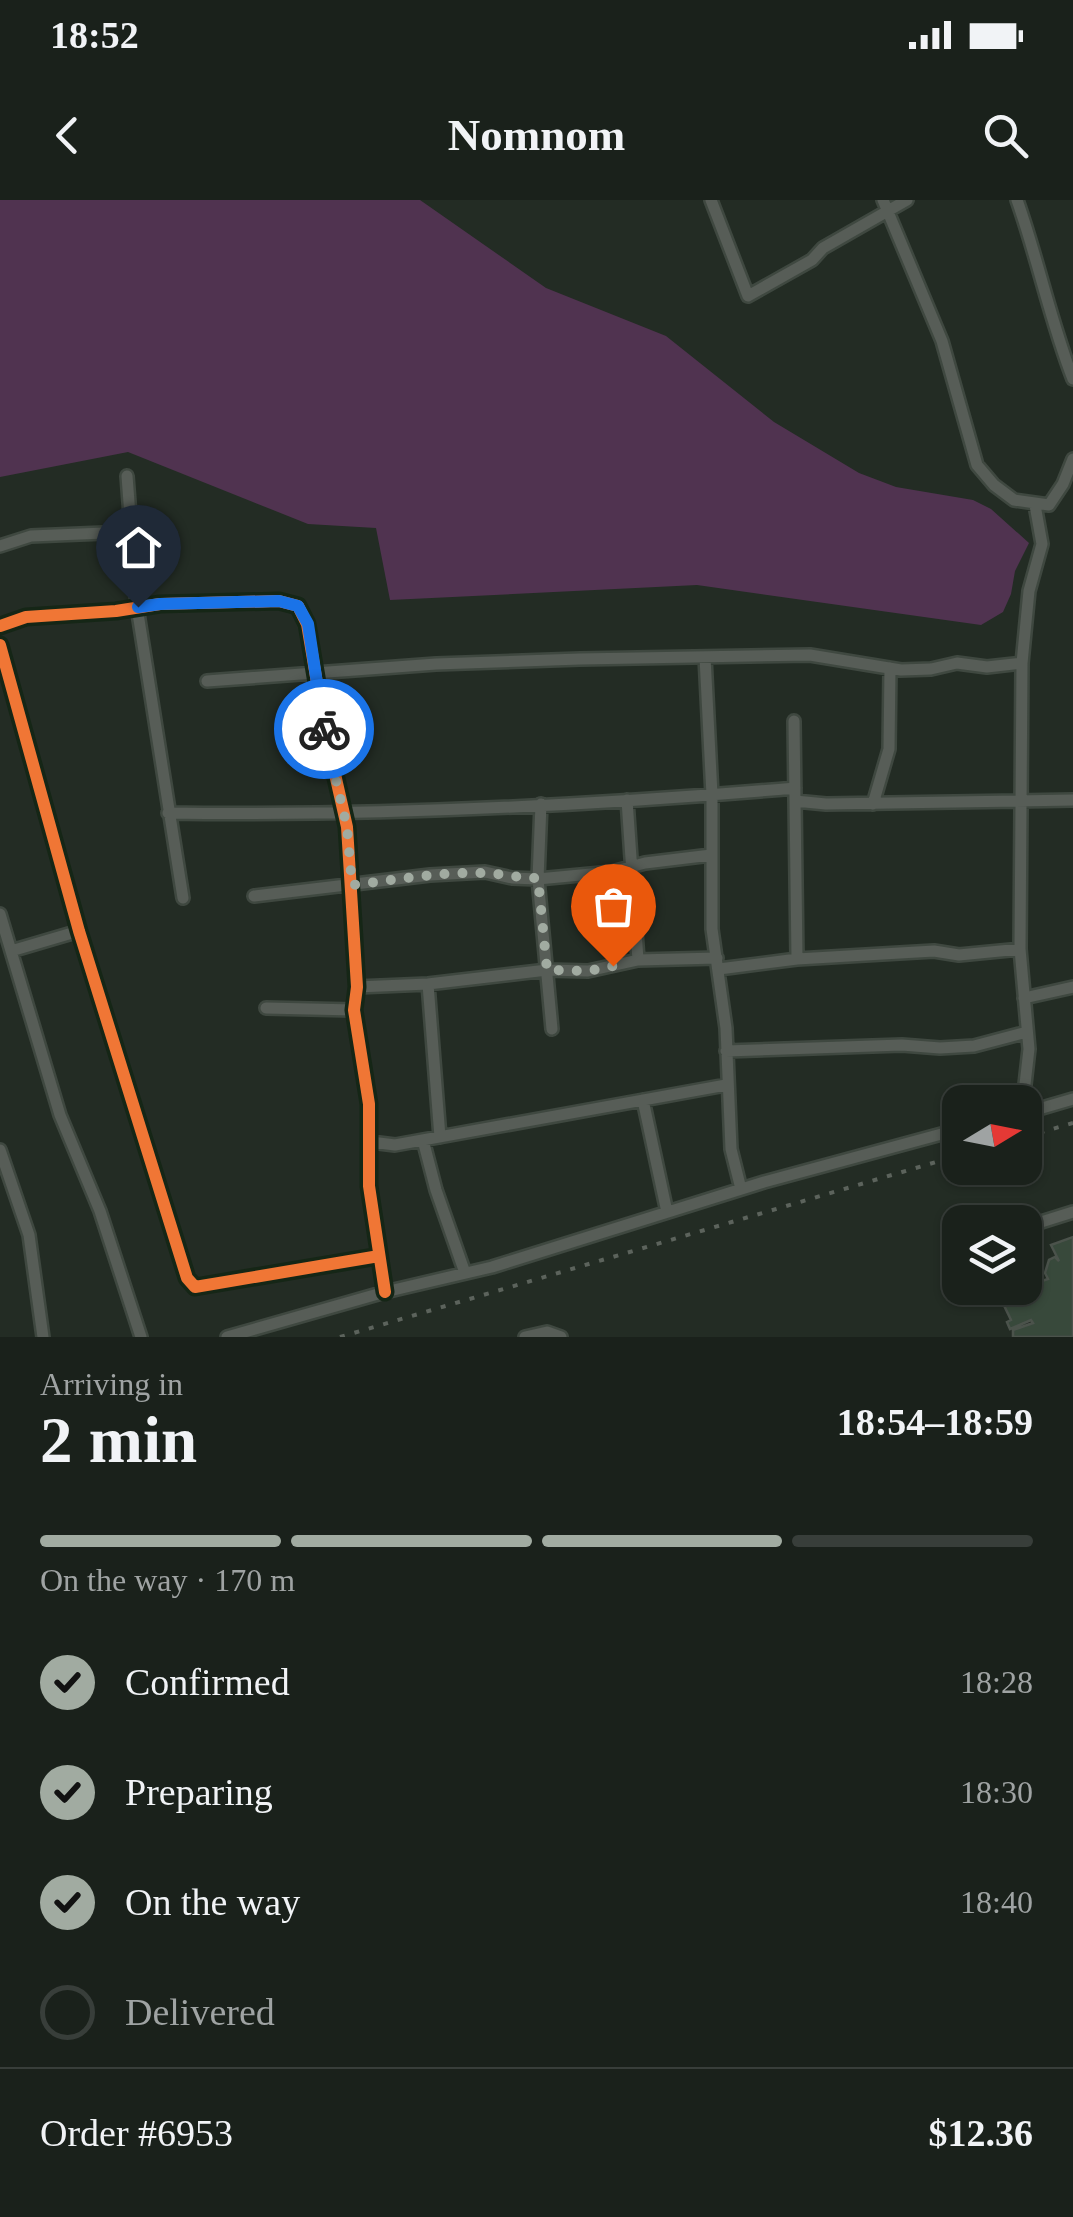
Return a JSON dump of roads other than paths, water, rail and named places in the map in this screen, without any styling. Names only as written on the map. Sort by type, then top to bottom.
[{"type":"street","points":[[711,200],[748,296],[812,260],[823,248],[885,206],[907,200]]},
{"type":"street","points":[[1017,200],[1073,378]]},
{"type":"street","points":[[885,206],[942,341],[977,466],[1014,500],[1049,505],[1073,459]]},
{"type":"street","points":[[128,476],[129,532],[138,607],[183,898]]},
{"type":"street","points":[[1025,1085],[1027,1032],[1020,949],[1022,664],[1029,591],[1042,544],[1035,506]]},
{"type":"street","points":[[0,546],[30,536],[129,532]]},
{"type":"street","points":[[0,626],[26,617],[171,603],[279,601],[298,606],[308,624],[344,814],[352,885],[357,987],[354,1010],[370,1104],[368,1186],[385,1292]]},
{"type":"street","points":[[0,645],[78,931],[188,1278],[195,1287],[379,1256]]},
{"type":"street","points":[[207,681],[436,664],[810,654],[890,668],[1022,664]]},
{"type":"street","points":[[705,657],[712,795],[712,929],[726,1051],[731,1148],[740,1189]]},
{"type":"street","points":[[873,804],[889,749],[890,668]]},
{"type":"street","points":[[794,721],[797,959]]},
{"type":"street","points":[[168,812],[344,814],[712,795],[795,794],[873,804],[1073,800]]},
{"type":"street","points":[[627,800],[638,960]]},
{"type":"street","points":[[541,804],[538,878],[552,1028]]},
{"type":"street","points":[[254,896],[430,875],[485,872],[538,878],[612,872],[711,855]]},
{"type":"street","points":[[0,914],[60,1115],[100,1211],[141,1337]]},
{"type":"street","points":[[11,951],[78,931]]},
{"type":"street","points":[[357,987],[428,984],[547,970],[588,971],[638,960],[718,964],[1020,949]]},
{"type":"street","points":[[428,984],[440,1137]]},
{"type":"street","points":[[1024,998],[1073,987]]},
{"type":"street","points":[[266,1008],[354,1010]]},
{"type":"street","points":[[726,1051],[974,1046],[1027,1032]]},
{"type":"street","points":[[371,1142],[394,1146],[726,1085]]},
{"type":"street","points":[[1042,1108],[1073,1098]]},
{"type":"street","points":[[643,1100],[668,1212]]},
{"type":"street","points":[[227,1337],[466,1273],[740,1189],[942,1134]]},
{"type":"street","points":[[423,1140],[466,1273]]},
{"type":"street","points":[[0,1150],[29,1235],[43,1337]]},
{"type":"street","points":[[1042,1222],[1073,1212]]},
{"type":"street","points":[[524,1337],[547,1332],[561,1337]]},
{"type":"railway","points":[[1042,1132],[1073,1123]]},
{"type":"railway","points":[[340,1337],[942,1160]]}]
